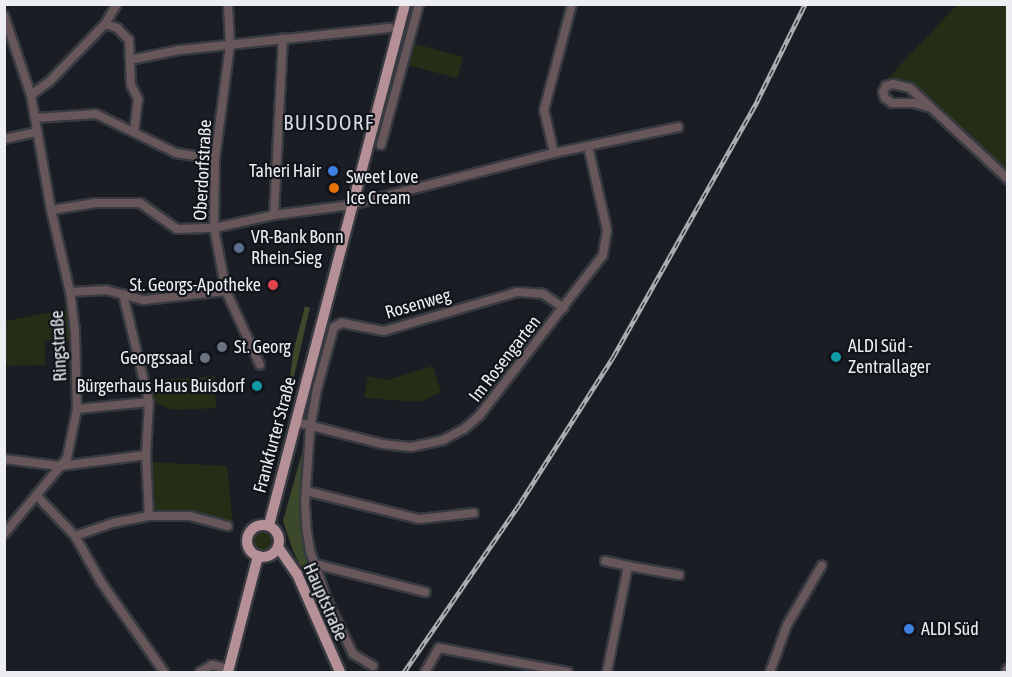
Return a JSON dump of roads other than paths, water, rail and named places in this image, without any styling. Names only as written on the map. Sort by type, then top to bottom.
[{"type":"main road","name":"Frankfurter Straße","points":[[268,525],[405,4]]},
{"type":"main road","points":[[268,525],[277,532],[278,547],[268,556],[258,556],[249,550],[248,534],[255,527],[268,525]]},
{"type":"main road","name":"Hauptstraße","points":[[278,547],[297,574],[340,672]]},
{"type":"main road","points":[[229,671],[258,556]]},
{"type":"street","points":[[30,94],[49,82],[105,24],[117,4]]},
{"type":"street","name":"Oberdorfstraße","points":[[228,4],[230,45],[215,159],[214,228],[226,291],[260,365]]},
{"type":"street","points":[[381,145],[419,4]]},
{"type":"street","points":[[554,153],[544,110],[572,4]]},
{"type":"street","name":"Ringstraße","points":[[4,15],[30,94],[51,210],[70,292],[75,331],[77,409],[67,458],[4,534]]},
{"type":"street","points":[[105,24],[117,28],[129,40],[131,85],[138,99],[134,132]]},
{"type":"street","points":[[130,60],[179,50],[390,28]]},
{"type":"street","points":[[274,216],[283,38]]},
{"type":"street","points":[[928,107],[914,103],[892,104],[885,98],[883,92],[886,86],[893,84],[910,88],[1008,179]]},
{"type":"street","points":[[35,118],[96,114],[176,153],[215,159]]},
{"type":"street","points":[[51,210],[94,203],[140,203],[177,229],[214,228],[274,216],[351,205],[554,153],[678,127]]},
{"type":"street","points":[[4,139],[37,132]]},
{"type":"street","name":"Im Rosengarten","points":[[296,422],[394,447],[427,445],[443,440],[464,429],[479,416],[599,262],[607,243],[607,230],[588,146]]},
{"type":"street","points":[[70,292],[106,290],[144,300],[226,291]]},
{"type":"street","name":"Rosenweg","points":[[373,666],[353,654],[328,602],[307,533],[306,491],[311,426],[317,389],[334,327],[338,324],[384,330],[517,292],[531,291],[543,294],[564,308]]},
{"type":"street","points":[[123,294],[149,402],[146,455],[149,516]]},
{"type":"street","points":[[77,409],[149,402]]},
{"type":"street","points":[[4,459],[60,466],[146,455]]},
{"type":"street","points":[[306,491],[419,519],[474,513]]},
{"type":"street","points":[[36,495],[75,536],[101,582],[164,672]]},
{"type":"street","points":[[75,536],[113,523],[149,516],[190,516],[228,526]]},
{"type":"street","points":[[605,561],[679,575]]},
{"type":"street","points":[[315,564],[425,592]]},
{"type":"street","points":[[770,672],[787,625],[822,565]]},
{"type":"street","points":[[607,672],[628,566]]},
{"type":"street","points":[[426,672],[439,648],[437,640]]},
{"type":"street","points":[[439,648],[568,672]]},
{"type":"street","points":[[201,672],[212,665],[229,671]]},
{"type":"railway","points":[[404,672],[520,503],[613,357],[757,101],[805,4]]},
{"type":"place","name":"Taheri Hair","points":[[333,171]]},
{"type":"place","name":"Sweet Love Ice Cream","points":[[334,188]]},
{"type":"place","name":"VR-Bank Bonn Rhein-Sieg","points":[[239,248]]},
{"type":"place","name":"St. Georgs-Apotheke","points":[[273,285]]},
{"type":"place","name":"St. Georg","points":[[222,347]]},
{"type":"place","name":"ALDI Süd - Zentrallager","points":[[836,357]]},
{"type":"place","name":"Georgssaal","points":[[205,358]]},
{"type":"place","name":"Bürgerhaus Haus Buisdorf","points":[[257,386]]},
{"type":"place","name":"ALDI Süd","points":[[909,629]]},
{"type":"district","name":"BUISDORF","points":[[329,122]]}]
